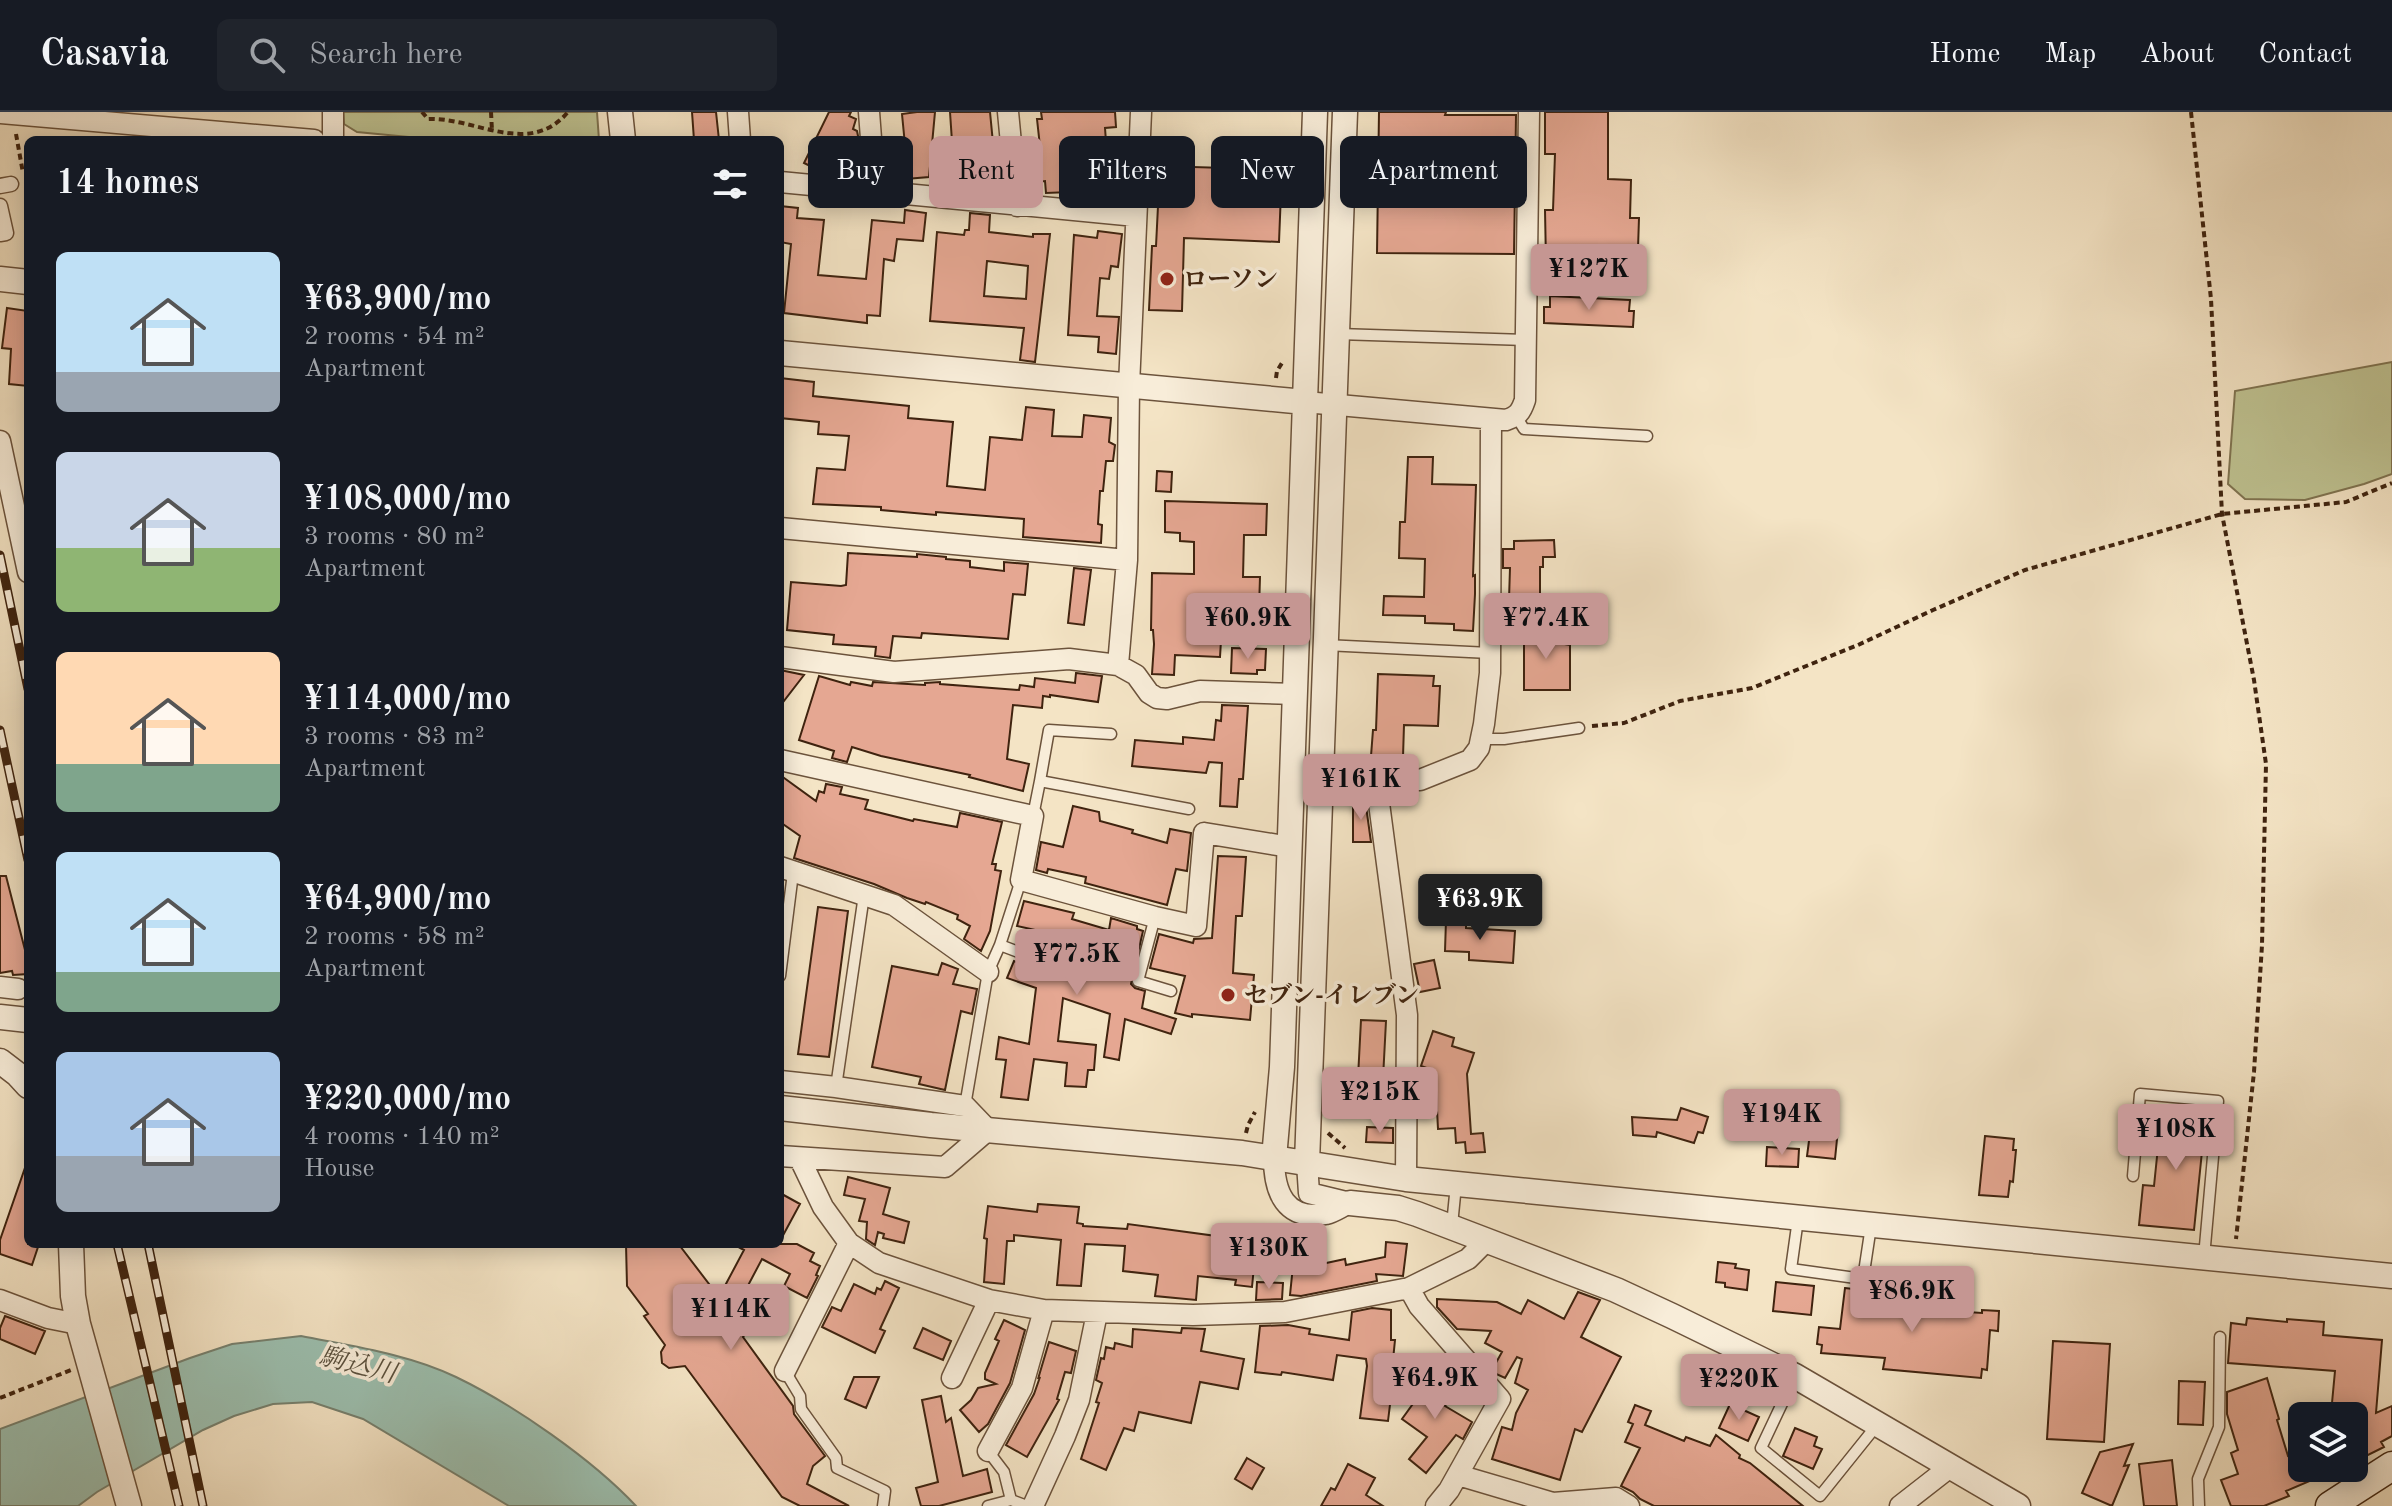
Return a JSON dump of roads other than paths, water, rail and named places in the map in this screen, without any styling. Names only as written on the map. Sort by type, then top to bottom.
[{"type":"main road","points":[[2330,1506],[2383,1475]]},
{"type":"street","points":[[333,112],[333,136]]},
{"type":"street","points":[[620,112],[623,136]]},
{"type":"street","points":[[738,112],[740,136]]},
{"type":"street","points":[[869,112],[871,136]]},
{"type":"street","points":[[1008,112],[1010,136]]},
{"type":"street","points":[[1118,665],[1127,560],[1129,386],[1141,112]]},
{"type":"street","points":[[1315,112],[1282,1067],[1274,1158],[1276,1186],[1282,1198],[1295,1209],[1324,1214],[1350,1203]]},
{"type":"street","points":[[1345,112],[1307,1163],[1309,1193],[1350,1203],[1398,1208],[1616,1290],[1795,1376],[2018,1506]]},
{"type":"street","points":[[784,353],[1506,420],[1522,410],[1525,400],[1529,112]]},
{"type":"street","points":[[17,114],[180,127],[243,136]]},
{"type":"street","points":[[784,182],[808,185]]},
{"type":"street","points":[[0,206],[6,233],[0,234]]},
{"type":"street","points":[[1041,208],[1136,216]]},
{"type":"street","points":[[0,279],[24,282]]},
{"type":"street","points":[[1406,1179],[1407,1015],[1377,788],[1382,779],[1420,780],[1470,760],[1479,748],[1490,673],[1491,419]]},
{"type":"street","points":[[0,441],[24,553]]},
{"type":"street","points":[[784,528],[1127,560]]},
{"type":"street","points":[[784,658],[894,672],[1069,659],[1118,665],[1136,675],[1149,693],[1157,698],[1167,699],[1200,691],[1296,694]]},
{"type":"street","points":[[784,761],[1033,816],[1021,880],[1196,926],[1204,833],[1290,847]]},
{"type":"street","points":[[785,871],[894,905],[988,972]]},
{"type":"street","points":[[0,1017],[24,1020]]},
{"type":"street","points":[[0,1061],[24,1082]]},
{"type":"street","points":[[784,1081],[965,1106],[988,1130]]},
{"type":"street","points":[[784,1108],[1242,1153],[1406,1179],[2392,1276]]},
{"type":"street","points":[[790,1157],[945,1167],[988,1130]]},
{"type":"street","points":[[790,1157],[849,1243],[879,1263],[989,1300],[1044,1310],[1193,1315],[1285,1312],[1409,1288],[1468,1259],[1486,1241]]},
{"type":"street","points":[[785,1371],[849,1243]]},
{"type":"street","points":[[71,1248],[73,1296],[78,1324],[129,1506]]},
{"type":"street","points":[[1409,1288],[1419,1306],[1500,1399],[1449,1494],[1553,1503],[1616,1498],[1629,1506]]},
{"type":"street","points":[[0,1300],[48,1318],[78,1324]]},
{"type":"street","points":[[952,1378],[989,1300]]},
{"type":"street","points":[[988,1451],[1022,1388],[1044,1310]]},
{"type":"street","points":[[1033,1506],[1079,1400],[1097,1313]]},
{"type":"street","points":[[1900,1506],[1950,1467]]},
{"type":"lane","points":[[1527,287],[1637,289]]},
{"type":"lane","points":[[1338,334],[1526,340]]},
{"type":"lane","points":[[1516,416],[1524,429],[1647,436]]},
{"type":"lane","points":[[1325,645],[1490,653]]},
{"type":"lane","points":[[1481,739],[1504,739],[1579,728]]},
{"type":"lane","points":[[1033,816],[1049,730],[1111,734]]},
{"type":"lane","points":[[1040,781],[1189,809]]},
{"type":"lane","points":[[784,892],[785,871]]},
{"type":"lane","points":[[965,1106],[988,972],[1021,880]]},
{"type":"lane","points":[[836,1087],[864,895]]},
{"type":"lane","points":[[1155,917],[1138,981],[1171,991]]},
{"type":"lane","points":[[1000,945],[1058,967]]},
{"type":"lane","points":[[2133,1176],[2140,1094],[2218,1101],[2204,1257]]},
{"type":"lane","points":[[1452,1228],[1456,1183]]},
{"type":"lane","points":[[1799,1217],[1791,1269],[1863,1279],[1871,1224]]},
{"type":"lane","points":[[2199,1506],[2198,1479],[2219,1427],[2220,1337]]},
{"type":"lane","points":[[785,1371],[800,1396],[801,1409],[836,1458],[837,1468],[885,1491],[883,1506]]},
{"type":"lane","points":[[1795,1376],[1761,1448],[1820,1496],[1879,1423]]},
{"type":"lane","points":[[988,1451],[1004,1472],[1011,1500]]},
{"type":"lane","points":[[988,1506],[1011,1500],[1027,1506]]},
{"type":"water","name":"駒込川","points":[[301,1336],[399,1357],[456,1377],[551,1434],[636,1506],[509,1506],[363,1419],[312,1402],[273,1404],[234,1416],[203,1430],[78,1506],[0,1506],[0,1429],[232,1344]]},
{"type":"railway","points":[[0,555],[24,670]]},
{"type":"railway","points":[[0,730],[24,841]]},
{"type":"railway","points":[[118,1248],[179,1506]]},
{"type":"railway","points":[[149,1248],[203,1506]]},
{"type":"place","name":"ローソン","points":[[1167,279]]},
{"type":"place","name":"セブン-イレブン","points":[[1228,995]]}]
